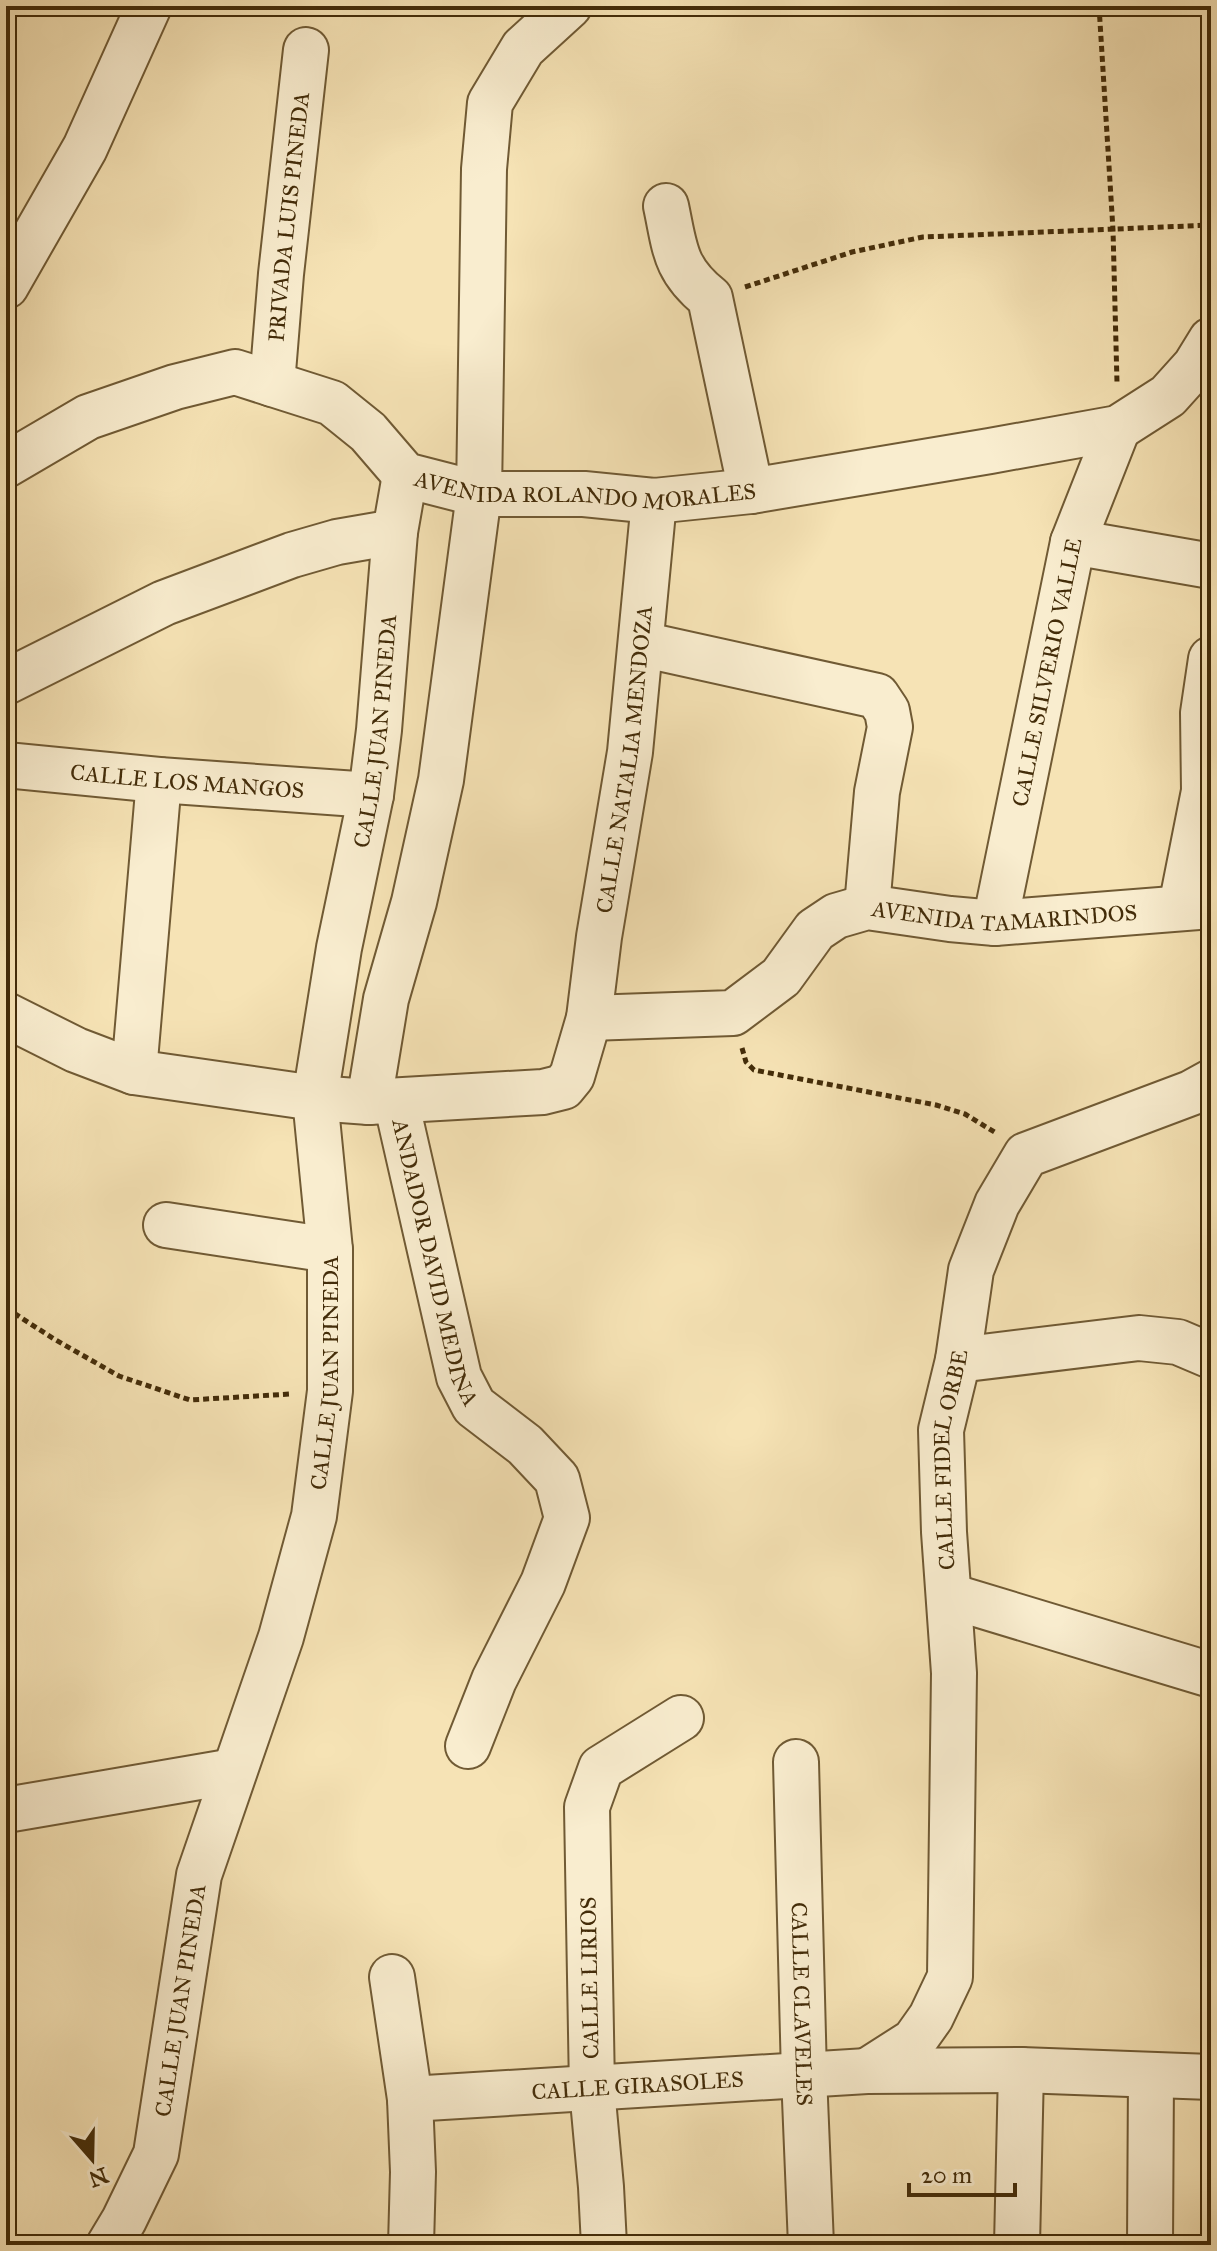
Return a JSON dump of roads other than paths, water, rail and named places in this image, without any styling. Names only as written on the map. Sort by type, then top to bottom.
[{"type":"street","points":[[7,284],[85,148],[149,6]]},
{"type":"street","points":[[382,1101],[386,999],[441,780],[479,494],[484,169],[490,103],[523,48],[569,6]]},
{"type":"street","name":"PRIVADA LUIS PINEDA","points":[[272,384],[306,50]]},
{"type":"street","points":[[666,206],[677,259],[695,286],[710,298],[751,491]]},
{"type":"street","points":[[1118,428],[1168,396],[1195,366],[1210,343]]},
{"type":"street","name":"AVENIDA ROLANDO MORALES","points":[[6,465],[88,417],[175,387],[235,372],[332,403],[368,432],[405,475],[479,494],[584,494],[654,501],[751,491],[1118,428]]},
{"type":"street","name":"CALLE SILVERIO VALLE","points":[[995,923],[1073,542],[1118,428]]},
{"type":"street","name":"CALLE JUAN PINEDA","points":[[109,2245],[156,2154],[199,1875],[281,1637],[314,1516],[330,1391],[330,1250],[315,1098],[344,925],[371,795],[395,532],[405,475]]},
{"type":"street","name":"CALLE NATALIA MENDOZA","points":[[589,1018],[599,937],[630,752],[654,501]]},
{"type":"street","points":[[6,682],[164,603],[292,555],[337,542],[395,532]]},
{"type":"street","points":[[1073,542],[1211,566]]},
{"type":"street","points":[[641,644],[877,696],[887,711],[890,727],[877,792],[867,907]]},
{"type":"street","points":[[1196,906],[1207,792],[1203,713],[1211,659]]},
{"type":"street","name":"CALLE LOS MANGOS","points":[[6,765],[159,780],[371,795]]},
{"type":"street","points":[[134,1072],[159,780]]},
{"type":"street","name":"AVENIDA TAMARINDOS","points":[[589,1018],[733,1013],[781,977],[815,930],[836,916],[867,907],[995,923],[1196,906]]},
{"type":"street","points":[[344,925],[405,933]]},
{"type":"street","points":[[6,1015],[76,1050],[134,1072],[315,1098],[382,1101],[543,1092],[563,1087],[572,1076],[589,1018]]},
{"type":"street","name":"CALLE FIDEL ORBE","points":[[950,1977],[954,1673],[944,1532],[941,1430],[958,1360],[971,1270],[997,1204],[1026,1155],[1191,1093],[1211,1082]]},
{"type":"street","name":"ANDADOR DAVID MEDINA","points":[[382,1101],[459,1377],[474,1406],[525,1445],[557,1479],[567,1518],[543,1583],[494,1680],[468,1746]]},
{"type":"street","points":[[166,1225],[330,1250]]},
{"type":"street","points":[[958,1360],[1139,1338],[1178,1342],[1211,1356]]},
{"type":"street","points":[[950,1596],[1211,1675]]},
{"type":"street","name":"CALLE LIRIOS","points":[[604,2245],[592,2089],[587,1807],[601,1768],[681,1718]]},
{"type":"street","name":"CALLE CLAVELES","points":[[796,1762],[811,2245]]},
{"type":"street","points":[[6,1810],[234,1771]]},
{"type":"street","points":[[392,1977],[410,2099],[413,2172],[411,2245]]},
{"type":"street","name":"CALLE GIRASOLES","points":[[867,2071],[914,2041],[931,2017],[950,1977]]},
{"type":"street","points":[[1017,2245],[1021,2070]]},
{"type":"street","name":"CALLE GIRASOLES","points":[[410,2099],[867,2071],[1021,2070],[1211,2077]]},
{"type":"street","points":[[1150,2245],[1151,2075]]}]
